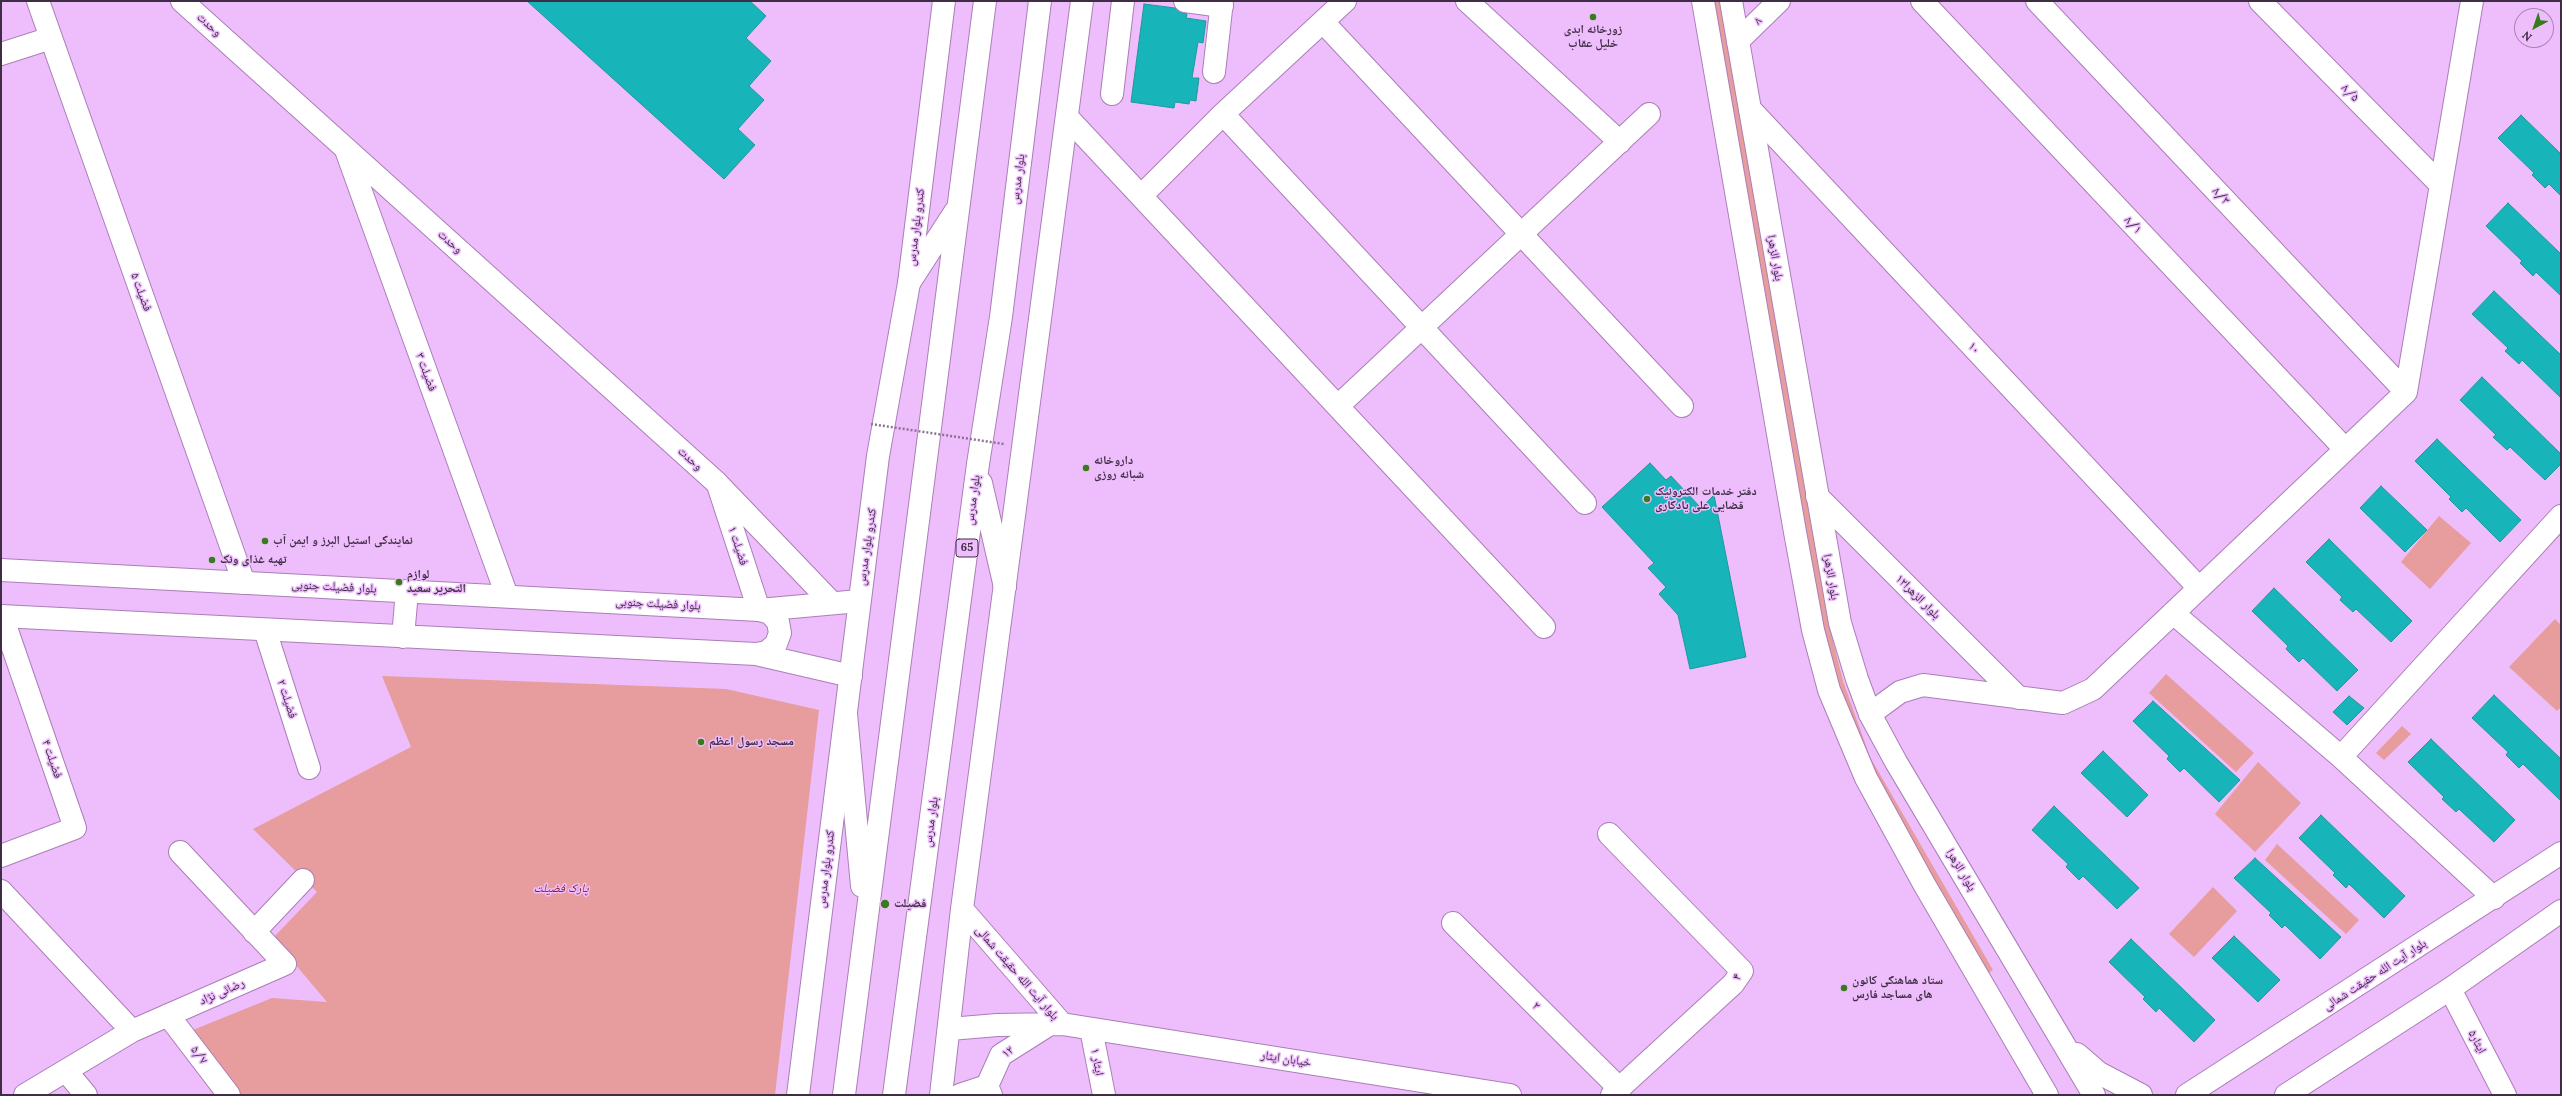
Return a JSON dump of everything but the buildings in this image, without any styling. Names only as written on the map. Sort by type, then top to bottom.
[{"type":"street","name":"فضیلت ۵","points":[[38,1],[244,583]]},
{"type":"street","name":"وحدت","points":[[182,1],[717,483],[832,603]]},
{"type":"street","name":"کندرو بلوار مدرس","points":[[798,1095],[878,456],[909,283],[944,1]]},
{"type":"street","points":[[844,1095],[985,1]]},
{"type":"street","name":"بلوار مدرس","points":[[894,1095],[978,468],[1001,317],[1040,1]]},
{"type":"street","points":[[941,1095],[950,1029],[962,909],[1082,1]]},
{"type":"street","points":[[1112,94],[1124,1]]},
{"type":"street","points":[[1185,1],[1222,4],[1214,72]]},
{"type":"street","points":[[1141,196],[1223,114],[1345,1]]},
{"type":"street","points":[[1467,1],[1620,142]]},
{"type":"street","points":[[1703,1],[1795,532],[1813,630],[1829,690],[1866,778],[1924,884],[2046,1095]]},
{"type":"street","name":"بلوار الزهرا","points":[[1731,1],[1840,623],[1857,680],[1870,714],[1896,762],[2094,1095]]},
{"type":"street","name":"۸","points":[[1738,41],[1779,1]]},
{"type":"street","name":"۸/۱","points":[[1922,1],[2345,450]]},
{"type":"street","name":"۸/۳","points":[[2036,1],[2406,392]]},
{"type":"street","name":"۸/۵","points":[[2260,1],[2441,185]]},
{"type":"street","points":[[1870,714],[1900,692],[1923,685],[2064,703],[2092,689],[2406,392],[2472,1]]},
{"type":"street","points":[[1323,22],[1682,406]]},
{"type":"street","points":[[1,54],[51,38]]},
{"type":"street","name":"۱۰","points":[[1750,109],[2199,588]]},
{"type":"street","points":[[1223,114],[1585,503]]},
{"type":"street","points":[[1338,406],[1649,114]]},
{"type":"street","points":[[1067,117],[1544,627]]},
{"type":"street","name":"فضیلت ۳","points":[[345,148],[507,596]]},
{"type":"street","points":[[909,283],[958,208]]},
{"type":"street","points":[[978,468],[1005,588]]},
{"type":"street","name":"فضیلت ۱","points":[[717,483],[759,610]]},
{"type":"street","name":"بلوار الزهرا۱۲","points":[[1817,496],[2019,698]]},
{"type":"street","points":[[2341,757],[2561,516]]},
{"type":"street","name":"بلوار فضیلت جنوبی","points":[[1,570],[759,610],[859,601]]},
{"type":"street","points":[[403,637],[407,591]]},
{"type":"street","points":[[756,654],[768,652],[776,644],[780,634],[778,622],[770,614],[759,610]]},
{"type":"street","points":[[2173,613],[2341,757],[2494,898]]},
{"type":"street","points":[[1,616],[756,654],[851,676]]},
{"type":"street","name":"فضیلت ۴","points":[[1,616],[75,828],[1,856]]},
{"type":"street","name":"فضیلت ۲","points":[[265,630],[309,768]]},
{"type":"street","points":[[846,714],[866,924]]},
{"type":"street","name":"۴","points":[[1609,834],[1742,971],[1733,984],[1616,1092]]},
{"type":"street","name":"رضائی نژاد","points":[[25,1095],[132,1031],[285,964],[180,852]]},
{"type":"street","name":"بلوار آیت الله حقیقت شمالی","points":[[2195,1093],[2561,853]]},
{"type":"street","points":[[254,932],[303,880]]},
{"type":"street","points":[[1,891],[132,1031]]},
{"type":"street","name":"بلوار آیت الله حقیقت شمالی","points":[[962,909],[1056,1024]]},
{"type":"street","points":[[2286,1095],[2450,990],[2561,911]]},
{"type":"street","name":"۲","points":[[1453,923],[1616,1092]]},
{"type":"street","name":"ایثار۵","points":[[2450,990],[2505,1095]]},
{"type":"street","name":"۵/۷","points":[[168,1015],[229,1095]]},
{"type":"street","name":"بلوار آیت الله حقیقت شمالی","points":[[950,1029],[997,1025],[1056,1024]]},
{"type":"street","name":"خیابان ایثار","points":[[1056,1024],[1510,1095]]},
{"type":"street","name":"۱۲","points":[[989,1090],[1001,1055],[1056,1024]]},
{"type":"street","name":"ایثار ۱","points":[[1092,1029],[1104,1095]]},
{"type":"street","points":[[2062,1041],[2099,1074],[2141,1095]]},
{"type":"street","points":[[66,1071],[86,1095]]},
{"type":"street","points":[[2030,1095],[2033,1071]]},
{"type":"street","points":[[960,1095],[989,1090]]},
{"type":"path","points":[[871,424],[1004,444]]},
{"type":"green space","points":[[1709,1],[1721,1],[1813,513],[1827,617],[1843,681],[1870,757],[1993,970],[1987,974],[1866,763],[1838,697],[1807,564]]},
{"type":"green space","points":[[2439,516],[2471,543],[2430,589],[2401,562]]},
{"type":"green space","points":[[2555,619],[2561,625],[2561,707],[2557,711],[2509,667]]},
{"type":"green space","points":[[2166,674],[2254,753],[2236,772],[2149,693]]},
{"type":"green space","name":"پارک فضیلت","points":[[382,676],[726,689],[819,710],[775,1095],[240,1095],[188,1032],[272,998],[327,1002],[273,938],[317,892],[253,829],[411,747]]},
{"type":"green space","points":[[2402,726],[2411,734],[2384,760],[2376,753]]},
{"type":"green space","points":[[2258,762],[2301,803],[2255,852],[2215,814]]},
{"type":"green space","points":[[2277,844],[2359,920],[2346,934],[2265,860]]},
{"type":"green space","points":[[2213,887],[2237,911],[2194,957],[2169,934]]},
{"type":"place","name":"زورخانه ابدی خلیل عقاب","points":[[1593,17]]},
{"type":"place","name":"داروخانه شبانه روزی","points":[[1086,468]]},
{"type":"place","name":"دفتر خدمات الکترونیک قضایی علی یادگاری","points":[[1647,499]]},
{"type":"place","name":"نمایندگی استيل البرز و ایمن آب","points":[[265,541]]},
{"type":"place","name":"تهیه غذای ونک","points":[[212,560]]},
{"type":"place","name":"لوازم التحریر سعید","points":[[399,582]]},
{"type":"place","name":"مسجد رسول اعظم","points":[[701,742]]},
{"type":"place","name":"فضیلت","points":[[885,904]]},
{"type":"place","name":"ستاد هماهنگی کانون های مساجد فارس","points":[[1844,988]]}]
